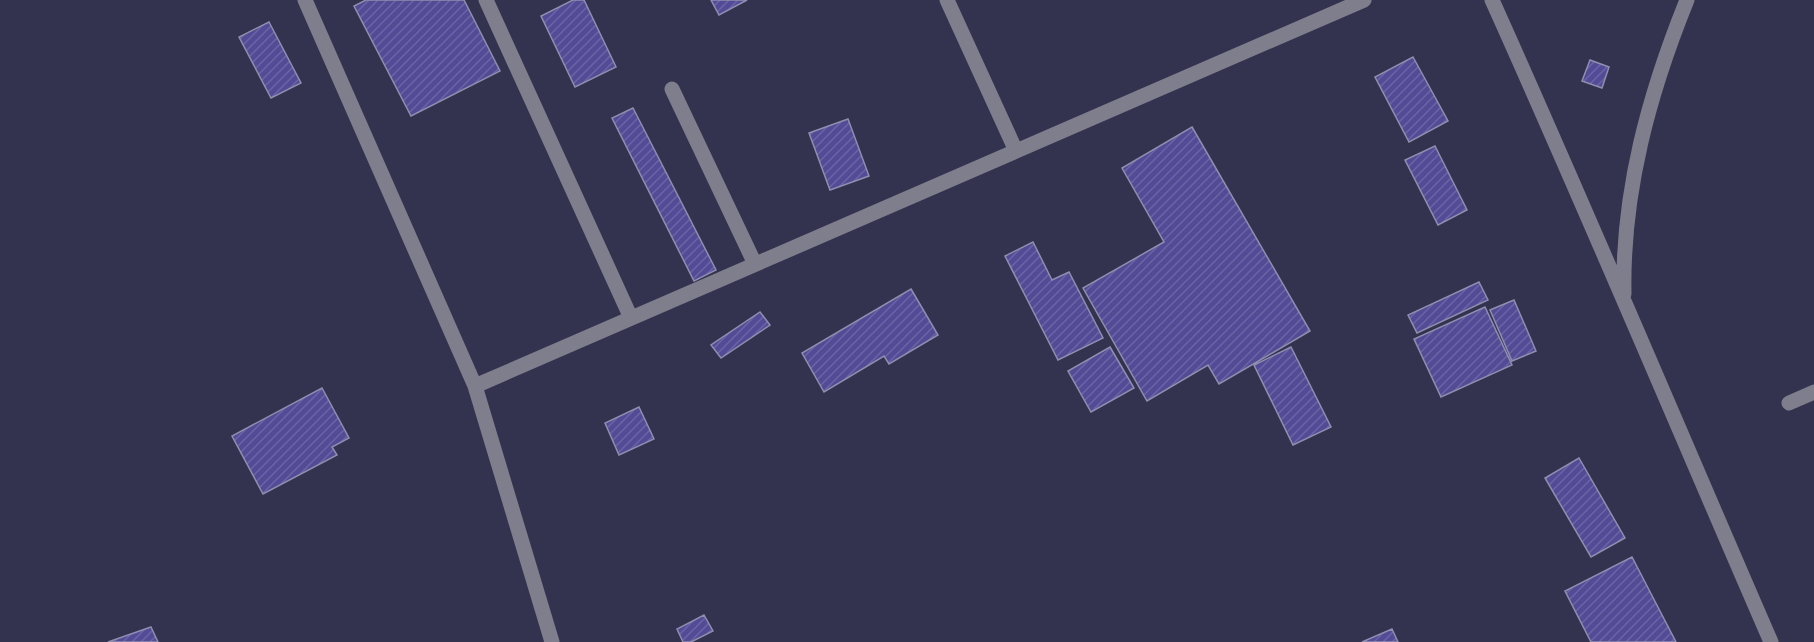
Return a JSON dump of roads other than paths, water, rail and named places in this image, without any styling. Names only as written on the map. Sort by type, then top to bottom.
[{"type":"street","points":[[305,0],[475,386],[552,642]]},
{"type":"street","points":[[486,0],[631,318]]},
{"type":"street","points":[[947,0],[1016,151]]},
{"type":"street","points":[[475,386],[1364,0]]},
{"type":"street","points":[[1492,0],[1568,167],[1624,303],[1771,642]]},
{"type":"street","points":[[1624,303],[1623,251],[1632,182],[1645,121],[1687,0]]},
{"type":"street","points":[[672,89],[755,264]]},
{"type":"street","points":[[1789,403],[1814,393]]}]
